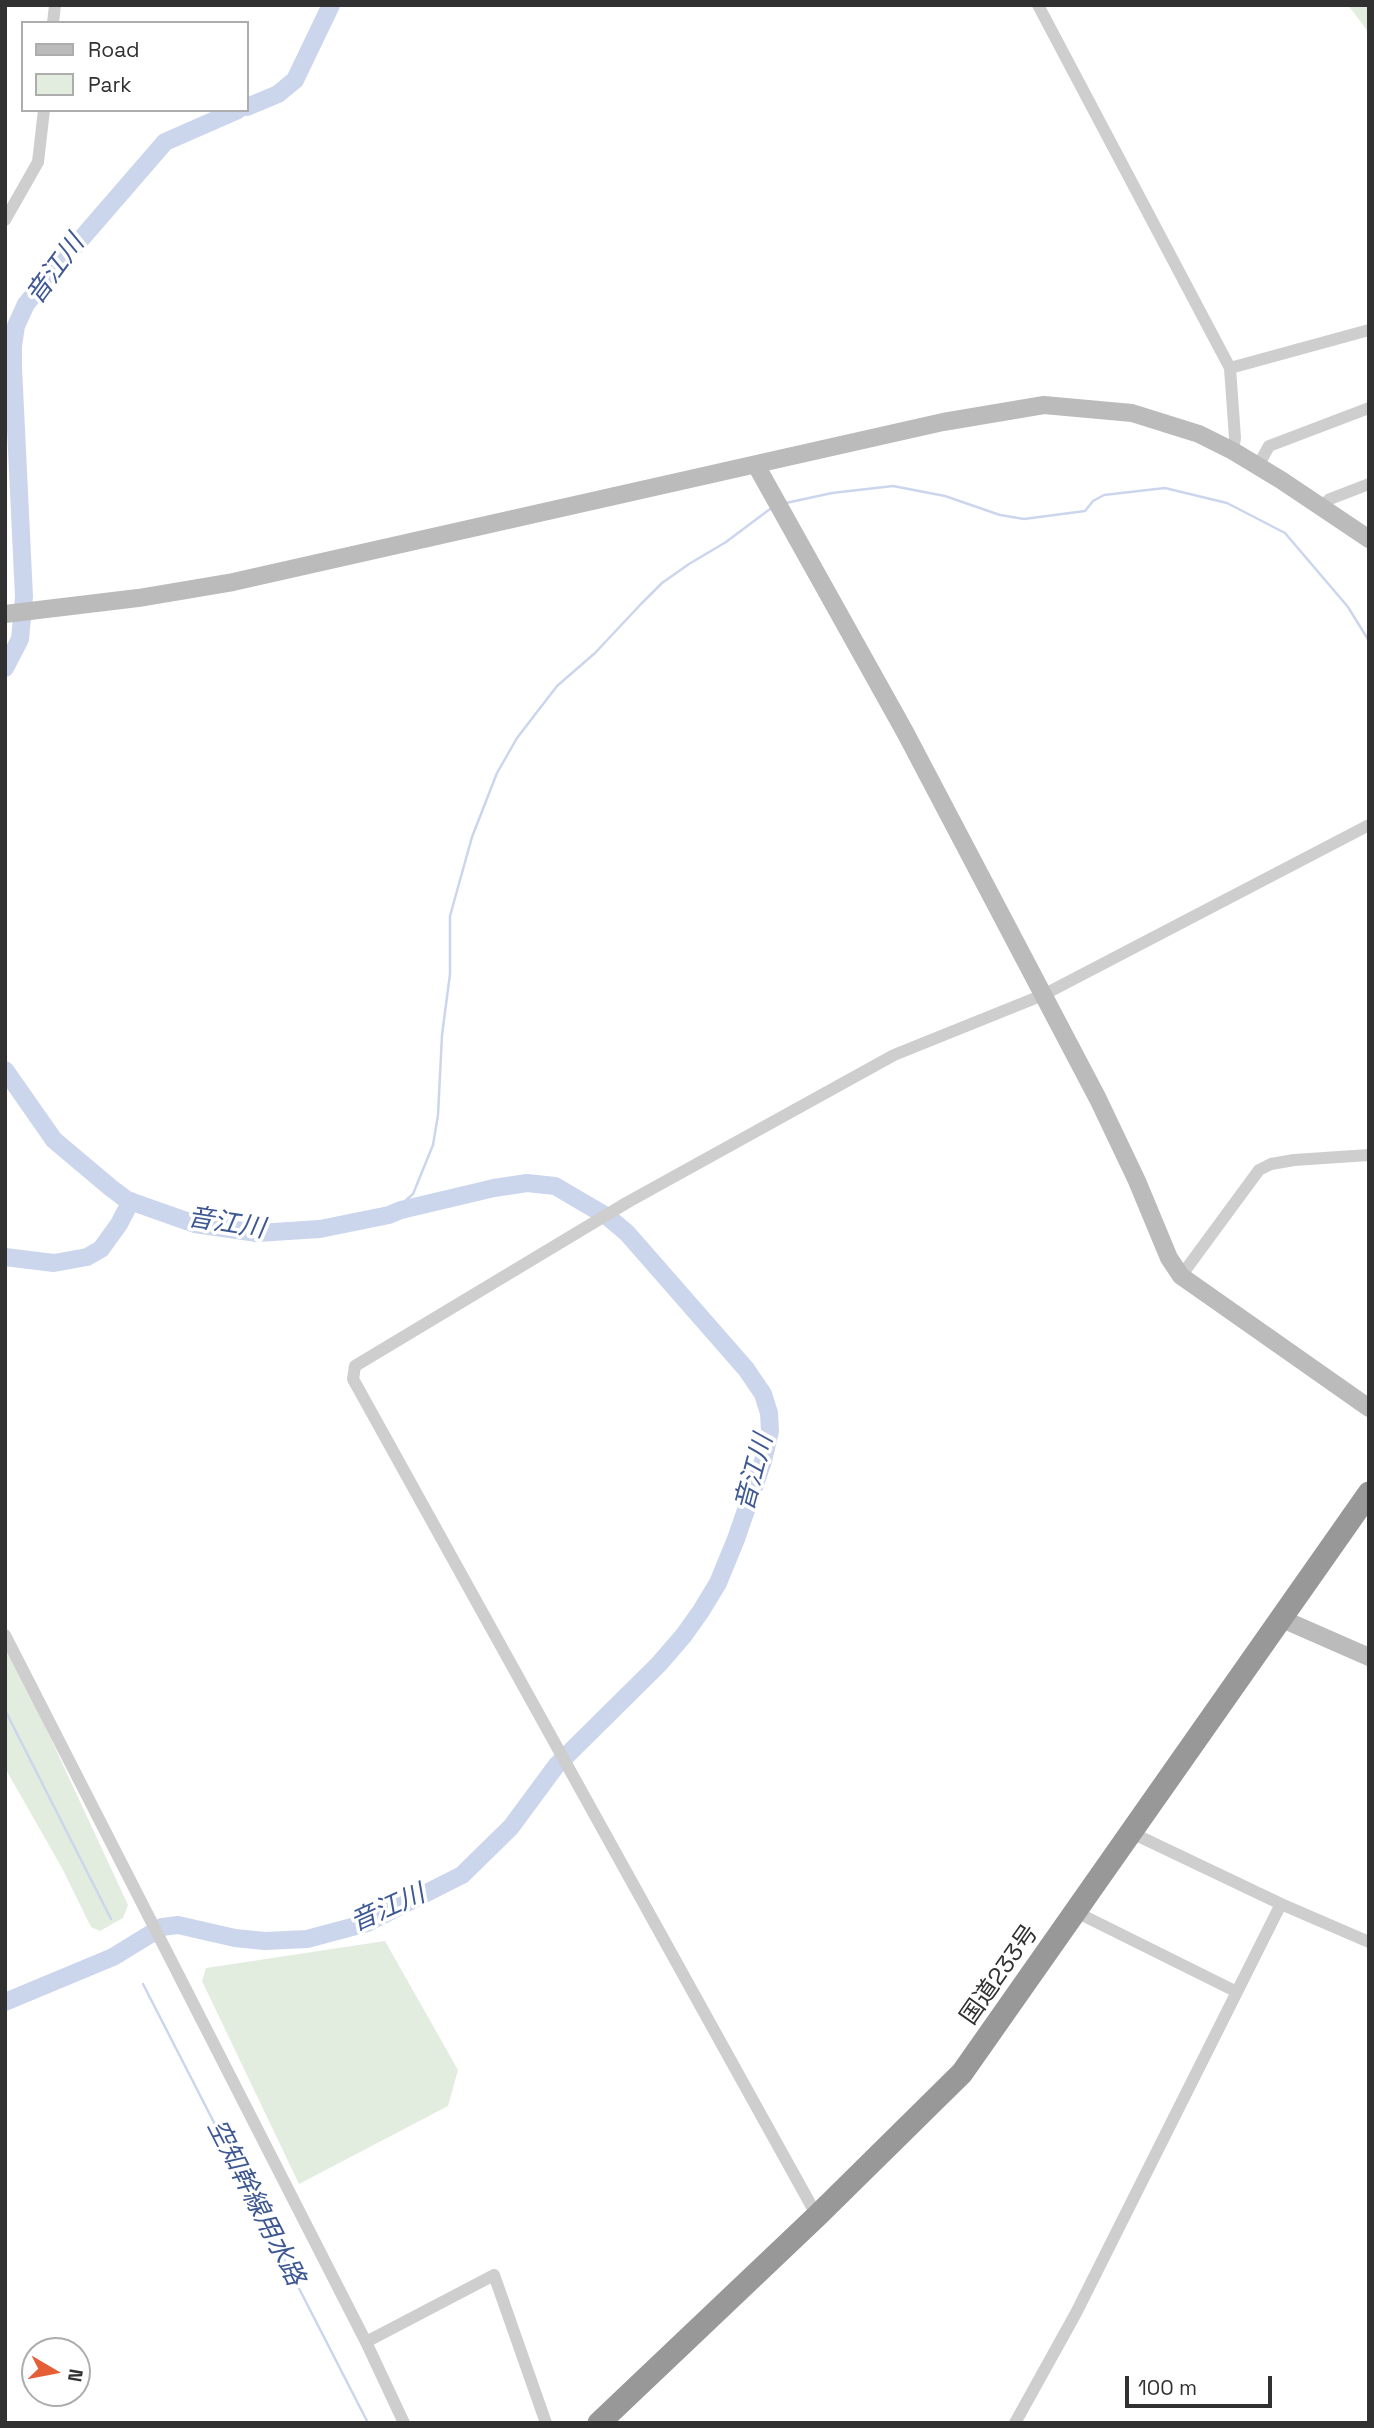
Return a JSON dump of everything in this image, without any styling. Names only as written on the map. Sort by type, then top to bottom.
[{"type":"highway","name":"国道233号","points":[[599,2423],[817,2216],[962,2073],[1369,1493]]},
{"type":"street","points":[[1038,5],[1230,368],[1236,438],[1233,451]]},
{"type":"street","points":[[5,220],[37,162],[44,112]]},
{"type":"street","points":[[1230,368],[1369,330]]},
{"type":"street","points":[[5,614],[233,582],[943,422],[1044,405],[1132,414],[1199,434],[1258,466],[1369,539]]},
{"type":"street","points":[[1258,466],[1269,446],[1369,408]]},
{"type":"street","points":[[756,465],[905,732],[1098,1099],[1137,1181],[1169,1258],[1181,1276],[1369,1408]]},
{"type":"street","points":[[1321,506],[1330,499],[1369,484]]},
{"type":"street","points":[[817,2216],[353,1379],[355,1366],[628,1202],[894,1055],[1043,995],[1369,825]]},
{"type":"street","points":[[1181,1276],[1259,1170],[1271,1164],[1294,1160],[1369,1155]]},
{"type":"street","points":[[1280,1618],[1369,1657]]},
{"type":"street","points":[[5,1635],[366,2342],[404,2423]]},
{"type":"street","points":[[1132,1833],[1281,1905],[1369,1942]]},
{"type":"street","points":[[1015,2423],[1076,2312],[1281,1905]]},
{"type":"street","points":[[1076,1912],[1237,1992]]},
{"type":"street","points":[[366,2342],[494,2275],[546,2423]]},
{"type":"green space","points":[[1348,5],[1369,5],[1369,33]]},
{"type":"green space","points":[[5,1640],[128,1905],[123,1918],[100,1931],[91,1927],[62,1868],[5,1768]]},
{"type":"green space","points":[[385,1941],[458,2070],[448,2106],[299,2184],[202,1981],[206,1968]]},
{"type":"waterway","name":"音江川","points":[[248,107],[278,94],[295,80],[331,5]]},
{"type":"waterway","name":"音江川","points":[[5,668],[20,639],[24,597],[13,367],[16,326],[26,304],[59,265],[65,252],[70,246],[75,246],[165,142],[233,112]]},
{"type":"waterway","points":[[786,503],[832,493],[893,486],[945,496],[1000,515],[1024,519],[1085,511],[1093,501],[1104,495],[1165,488],[1227,503],[1285,533],[1348,607],[1369,641]]},
{"type":"waterway","points":[[401,1210],[404,1202],[413,1194],[433,1145],[450,974],[450,916],[472,837],[497,773],[517,738],[557,686],[595,653],[662,583],[726,542],[770,509]]},
{"type":"waterway","name":"音江川","points":[[5,1070],[54,1140],[111,1188],[127,1200],[195,1224],[257,1233],[320,1229],[389,1215],[494,1188],[527,1183],[555,1186],[608,1217],[627,1233],[746,1369],[763,1394],[769,1413],[770,1431],[763,1461],[736,1539],[718,1583],[701,1611],[659,1664],[556,1766],[511,1827],[462,1875],[367,1923],[307,1939],[265,1941],[235,1938],[178,1925],[162,1927],[113,1957],[5,2002]]},
{"type":"waterway","points":[[5,1257],[54,1263],[87,1257],[101,1249],[131,1201]]},
{"type":"waterway","name":"空知幹線用水路","points":[[5,1710],[111,1919]]},
{"type":"waterway","name":"空知幹線用水路","points":[[143,1984],[368,2423]]}]
